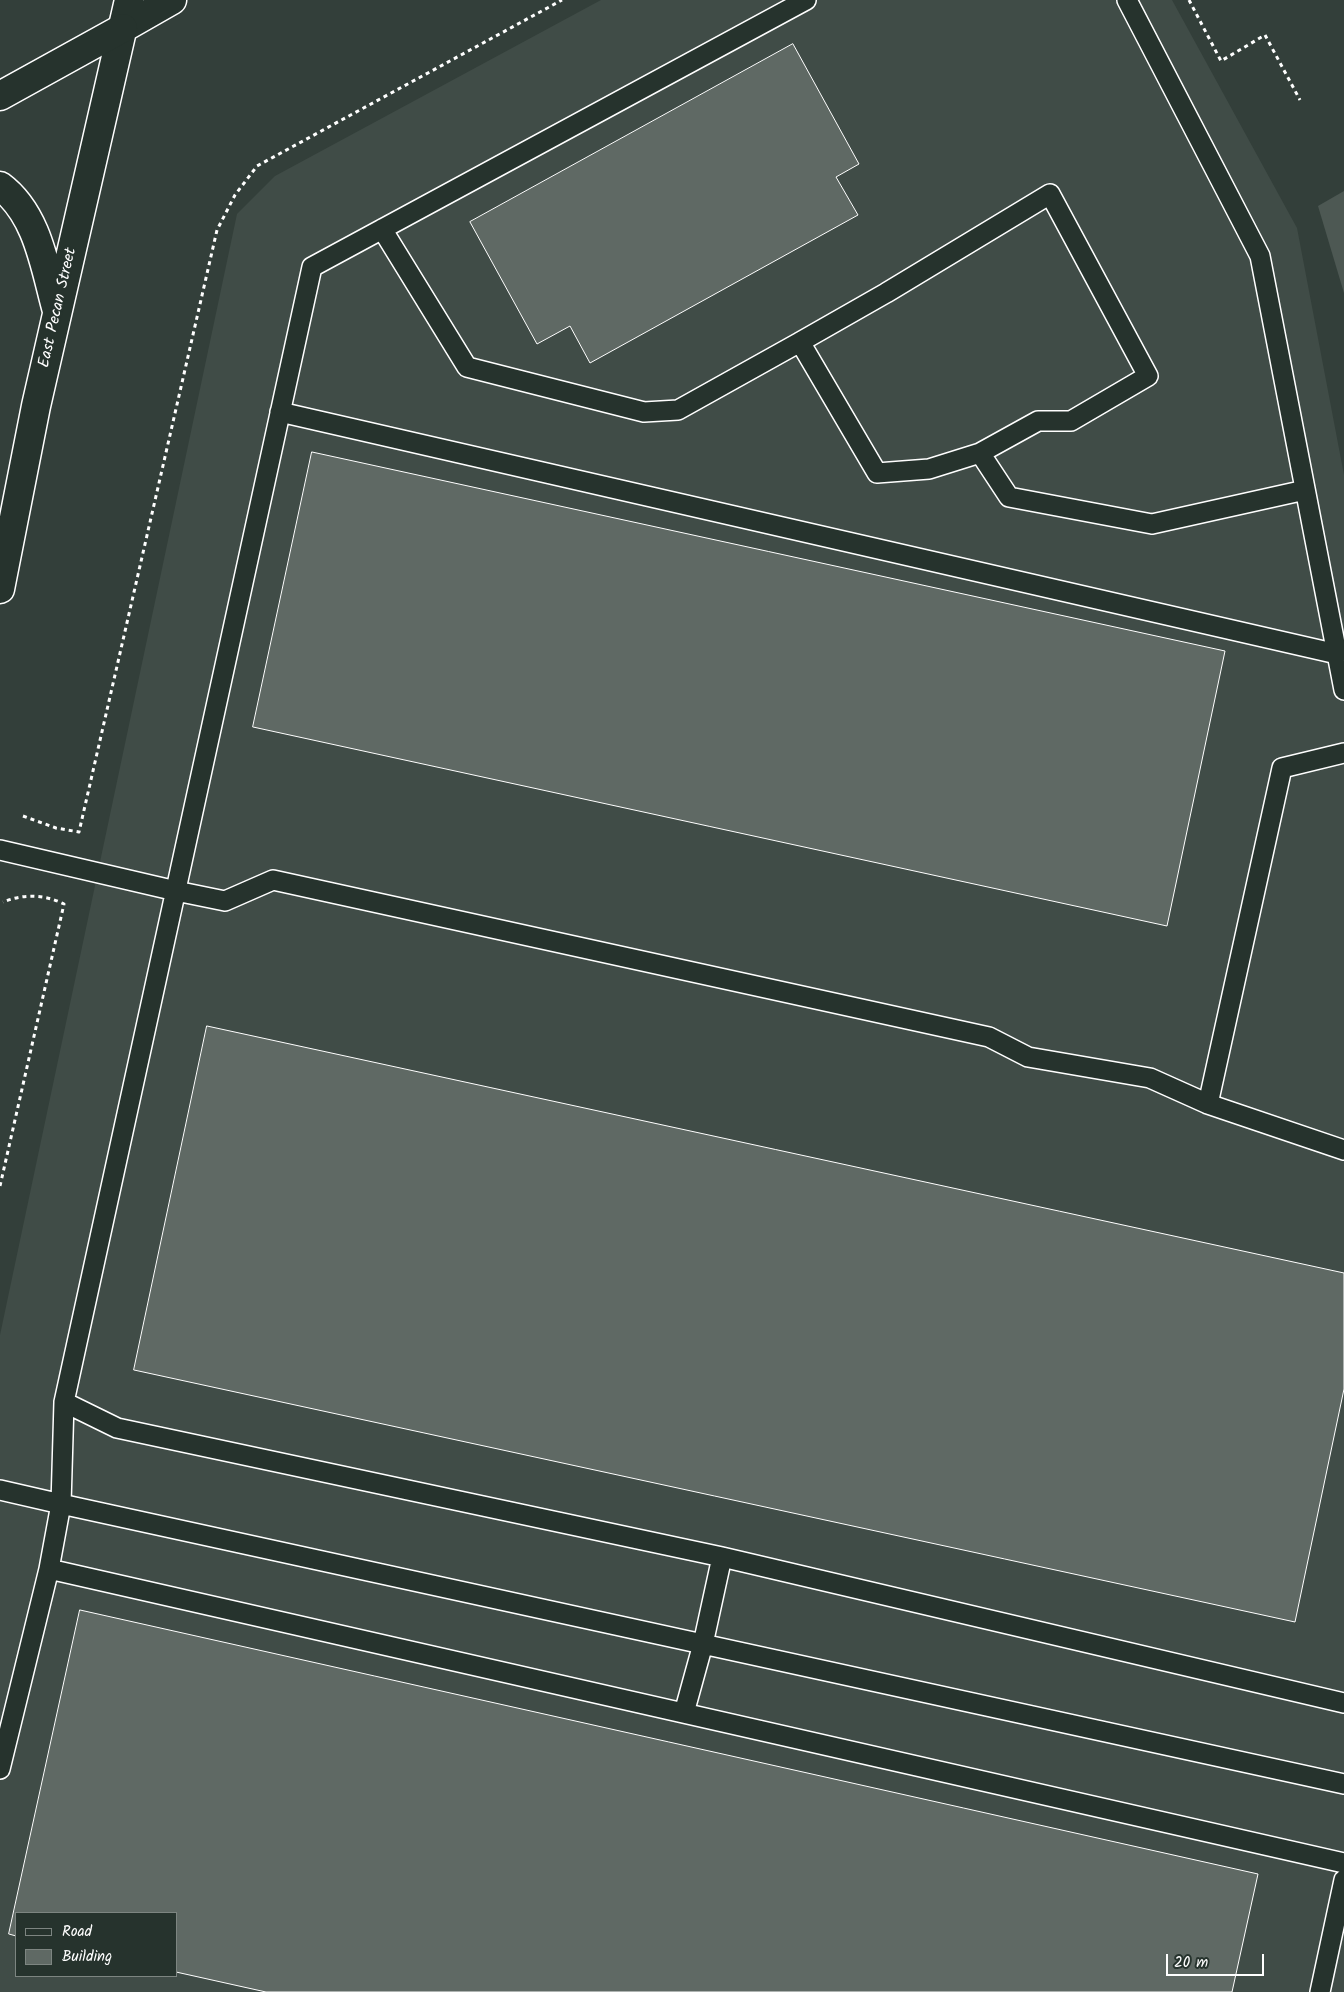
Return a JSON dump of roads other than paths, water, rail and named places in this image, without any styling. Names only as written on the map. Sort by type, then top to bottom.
[{"type":"main road","name":"East Pecan Street","points":[[0,588],[36,406],[129,0]]},
{"type":"main road","points":[[0,96],[172,0]]},
{"type":"main road","points":[[0,186],[12,194],[34,229],[58,315]]},
{"type":"lane","points":[[0,1769],[49,1569],[61,1504],[64,1402],[312,267],[806,0]]},
{"type":"lane","points":[[1126,0],[1260,256],[1344,690]]},
{"type":"lane","points":[[382,229],[467,367],[644,412],[678,410],[886,293],[1050,194],[1148,376],[1071,421],[1038,421],[980,453],[929,469],[877,473],[800,342]]},
{"type":"lane","points":[[280,412],[1337,654]]},
{"type":"lane","points":[[980,453],[1009,497],[1152,524],[1305,490]]},
{"type":"lane","points":[[1208,1104],[1282,768],[1344,753]]},
{"type":"lane","points":[[0,850],[176,892],[225,901],[272,880],[989,1037],[1028,1057],[1150,1078],[1208,1104],[1344,1150]]},
{"type":"lane","points":[[64,1402],[117,1428],[722,1557],[1344,1704]]},
{"type":"lane","points":[[0,1490],[1344,1784]]},
{"type":"lane","points":[[684,1713],[703,1644],[722,1557]]},
{"type":"lane","points":[[49,1569],[1344,1863]]},
{"type":"lane","points":[[1320,1992],[1344,1880]]}]
